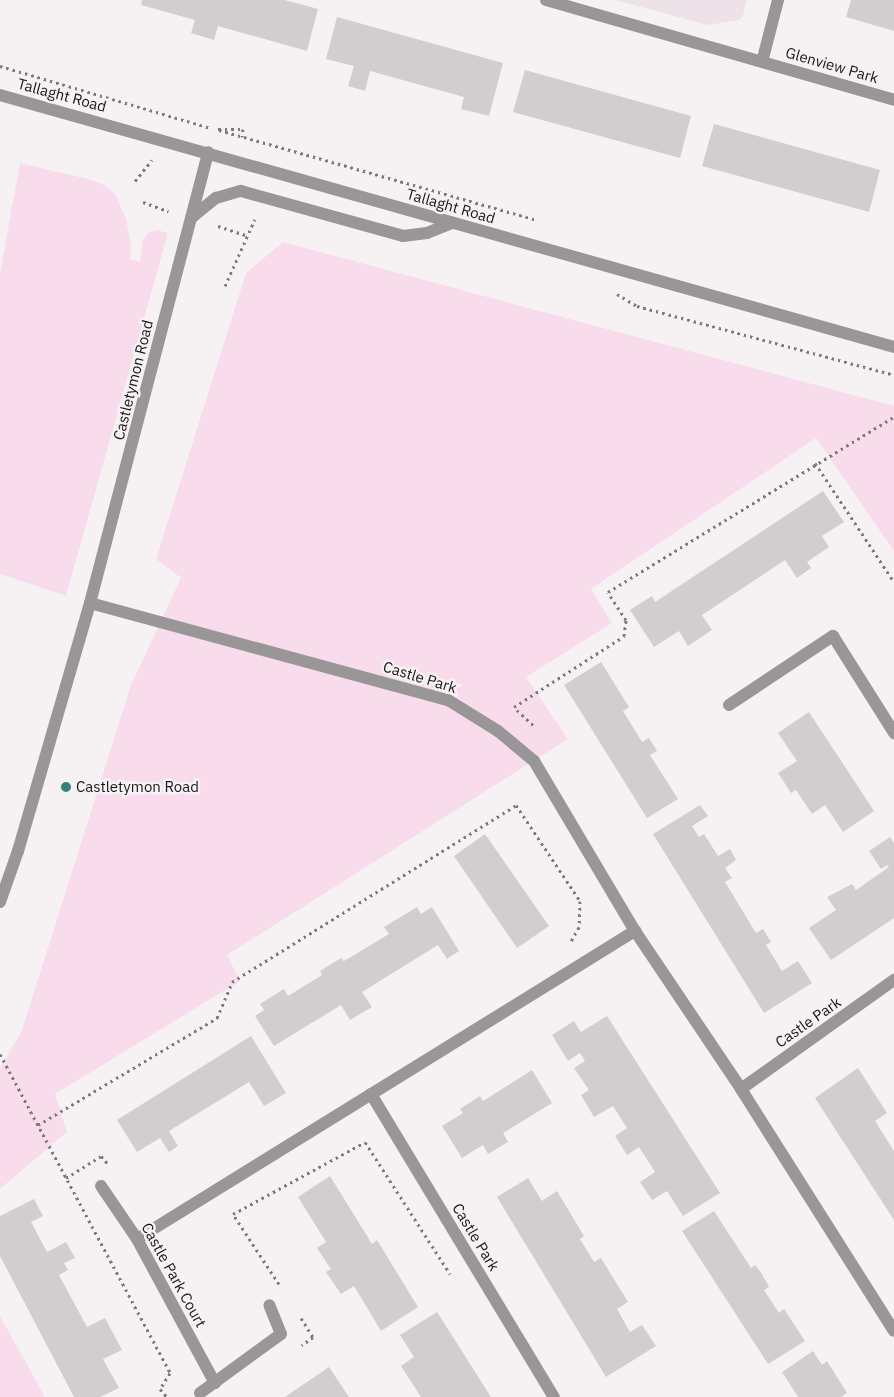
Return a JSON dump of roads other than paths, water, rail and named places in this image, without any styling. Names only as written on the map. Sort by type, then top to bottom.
[{"type":"street","name":"Glenview Park","points":[[546,0],[894,100]]},
{"type":"street","name":"Glenview Park","points":[[762,62],[778,0]]},
{"type":"street","name":"Tallaght Road","points":[[0,95],[208,152],[452,223],[894,347]]},
{"type":"street","name":"Castletymon Road","points":[[0,902],[18,852],[90,603],[137,433],[208,152]]},
{"type":"street","points":[[191,218],[216,198],[241,191],[402,236],[427,233],[452,223]]},
{"type":"street","name":"Castle Park","points":[[90,603],[448,700],[498,731],[534,761],[635,931],[741,1089],[894,1331]]},
{"type":"street","points":[[729,705],[833,636],[894,733]]},
{"type":"street","points":[[136,1239],[635,931]]},
{"type":"street","name":"Castle Park","points":[[741,1089],[894,980]]},
{"type":"street","name":"Castle Park","points":[[371,1094],[554,1397]]},
{"type":"street","name":"Castle Park Court","points":[[102,1186],[136,1239],[215,1383]]},
{"type":"street","points":[[200,1393],[281,1334],[269,1305]]},
{"type":"place","name":"Castletymon Road","points":[[66,787]]}]
